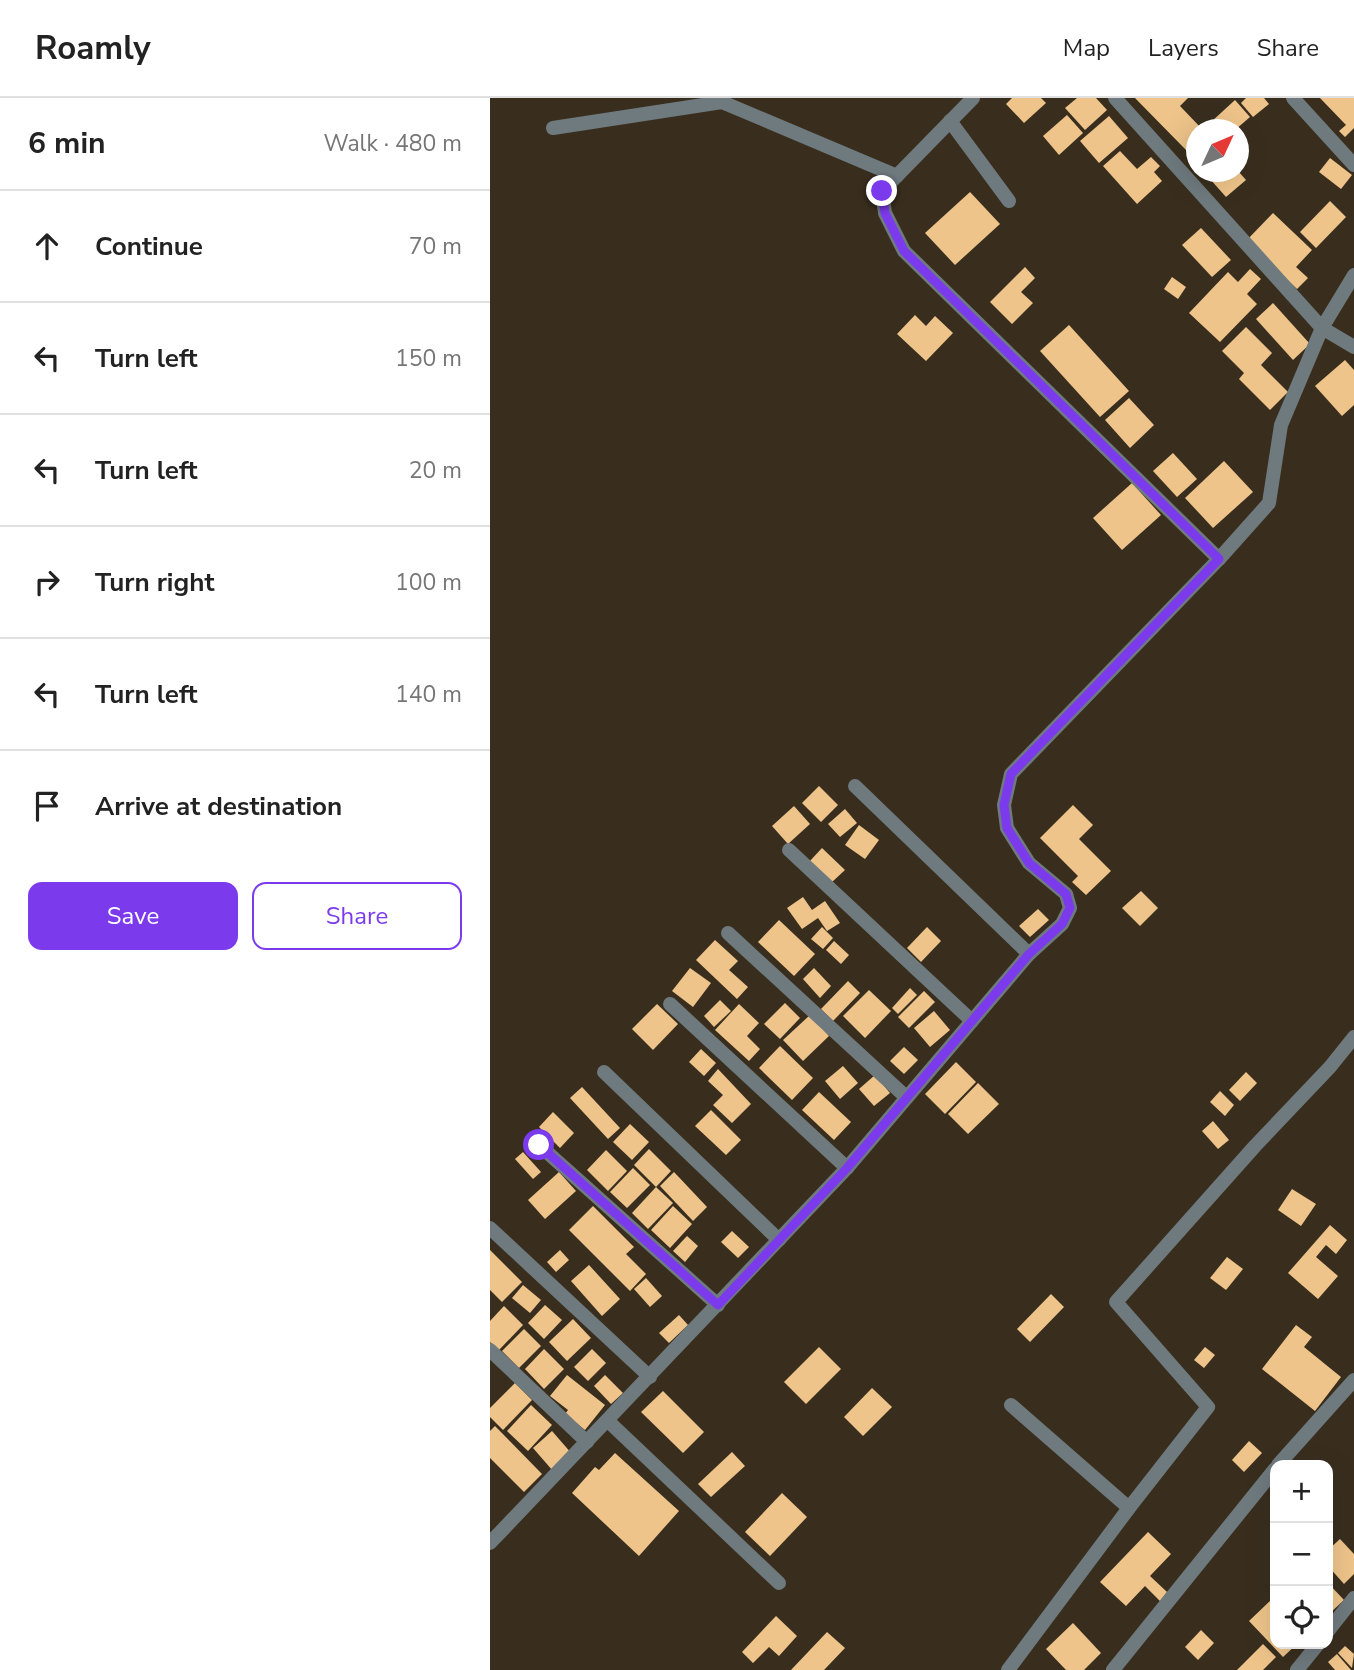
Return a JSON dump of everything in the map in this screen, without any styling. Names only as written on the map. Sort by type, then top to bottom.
[{"type":"street","points":[[972,98],[882,191],[885,213],[904,251],[1219,559]]},
{"type":"street","points":[[1115,98],[1322,328],[1354,347]]},
{"type":"street","points":[[1293,98],[1354,165]]},
{"type":"street","points":[[553,128],[722,102],[897,176]]},
{"type":"street","points":[[950,121],[1009,201]]},
{"type":"street","points":[[490,1543],[847,1168],[1029,954],[1062,924],[1070,908],[1066,894],[1029,863],[1007,828],[1004,805],[1011,774],[1219,559],[1269,503],[1281,425],[1322,328],[1354,275]]},
{"type":"street","points":[[855,786],[1029,954]]},
{"type":"street","points":[[789,850],[972,1021]]},
{"type":"street","points":[[729,933],[906,1097]]},
{"type":"street","points":[[670,1004],[847,1168]]},
{"type":"street","points":[[1008,1670],[1208,1407],[1116,1302],[1255,1146],[1330,1068],[1354,1037]]},
{"type":"street","points":[[604,1072],[779,1240]]},
{"type":"street","points":[[539,1145],[718,1305]]},
{"type":"street","points":[[490,1228],[650,1377]]},
{"type":"street","points":[[490,1350],[587,1442]]},
{"type":"street","points":[[1283,1460],[1354,1380]]},
{"type":"street","points":[[1011,1405],[1129,1508]]},
{"type":"street","points":[[608,1421],[779,1583]]},
{"type":"street","points":[[1113,1670],[1270,1476]]},
{"type":"street","points":[[1333,1625],[1354,1598]]},
{"type":"street","points":[[1297,1670],[1314,1649]]},
{"type":"building","points":[[1012,98],[1041,98],[1046,103],[1024,123],[1006,104]]},
{"type":"building","points":[[1077,98],[1096,98],[1107,110],[1085,130],[1065,108]]},
{"type":"building","points":[[1135,98],[1188,98],[1180,106],[1192,119],[1186,119],[1186,150]]},
{"type":"building","points":[[1246,98],[1264,98],[1269,104],[1253,117],[1241,103]]},
{"type":"building","points":[[1320,98],[1354,98],[1354,128],[1345,137],[1339,131],[1346,125]]},
{"type":"building","points":[[1235,100],[1250,117],[1248,119],[1214,119]]},
{"type":"building","points":[[1067,115],[1083,133],[1059,155],[1043,136]]},
{"type":"building","points":[[1109,116],[1128,138],[1099,163],[1080,141]]},
{"type":"building","points":[[1120,151],[1137,169],[1151,157],[1160,166],[1154,172],[1162,181],[1137,204],[1103,166]]},
{"type":"building","points":[[1330,158],[1352,175],[1341,189],[1319,172]]},
{"type":"building","points":[[1213,182],[1244,182],[1226,197]]},
{"type":"building","points":[[970,192],[1000,224],[955,265],[925,233]]},
{"type":"building","points":[[1330,201],[1346,217],[1316,248],[1300,232]]},
{"type":"building","points":[[1273,213],[1312,250],[1296,267],[1308,278],[1297,289],[1246,241]]},
{"type":"building","points":[[1201,228],[1231,260],[1212,277],[1182,245]]},
{"type":"building","points":[[1025,267],[1035,278],[1021,292],[1033,303],[1012,324],[990,302]]},
{"type":"building","points":[[1250,269],[1261,279],[1247,294],[1257,304],[1220,342],[1189,313],[1228,272],[1238,282]]},
{"type":"building","points":[[1172,277],[1186,287],[1178,299],[1164,289]]},
{"type":"building","points":[[1273,303],[1310,344],[1293,360],[1256,319]]},
{"type":"building","points":[[915,315],[926,326],[935,316],[953,333],[926,361],[897,334]]},
{"type":"building","points":[[1069,325],[1129,391],[1100,417],[1040,351]]},
{"type":"building","points":[[1246,327],[1272,353],[1261,365],[1288,392],[1270,410],[1239,379],[1244,373],[1222,351]]},
{"type":"building","points":[[1345,360],[1354,370],[1354,405],[1342,416],[1315,386]]},
{"type":"building","points":[[1129,398],[1154,425],[1130,448],[1105,420]]},
{"type":"building","points":[[1173,453],[1197,479],[1177,497],[1153,471]]},
{"type":"building","points":[[1224,461],[1253,492],[1213,528],[1185,498]]},
{"type":"building","points":[[1132,483],[1161,515],[1122,550],[1093,518]]},
{"type":"building","points":[[819,786],[838,805],[821,822],[802,803]]},
{"type":"building","points":[[1073,805],[1093,825],[1079,839],[1111,871],[1086,895],[1072,882],[1078,876],[1040,838]]},
{"type":"building","points":[[794,806],[810,824],[788,844],[772,826]]},
{"type":"building","points":[[845,809],[857,823],[840,837],[828,824]]},
{"type":"building","points":[[859,825],[879,840],[865,859],[845,845]]},
{"type":"building","points":[[822,848],[845,870],[831,883],[809,862]]},
{"type":"building","points":[[1141,891],[1158,908],[1140,926],[1122,908]]},
{"type":"building","points":[[803,897],[812,910],[825,901],[840,923],[827,931],[818,918],[802,929],[787,908]]},
{"type":"building","points":[[1038,909],[1049,920],[1030,937],[1019,926]]},
{"type":"building","points":[[779,920],[815,954],[794,976],[758,942]]},
{"type":"building","points":[[822,927],[833,938],[823,949],[811,939]]},
{"type":"building","points":[[927,927],[941,941],[921,962],[907,948]]},
{"type":"building","points":[[715,940],[738,961],[729,970],[748,987],[737,999],[696,960]]},
{"type":"building","points":[[834,941],[849,955],[841,964],[826,950]]},
{"type":"building","points":[[690,968],[711,983],[693,1007],[672,991]]},
{"type":"building","points":[[814,968],[831,986],[820,998],[803,979]]},
{"type":"building","points":[[848,981],[860,993],[833,1021],[821,1009]]},
{"type":"building","points":[[910,988],[917,995],[898,1014],[892,1008]]},
{"type":"building","points":[[869,990],[891,1011],[865,1038],[843,1016]]},
{"type":"building","points":[[924,991],[935,1002],[909,1028],[898,1017]]},
{"type":"building","points":[[720,1000],[731,1011],[714,1027],[704,1016]]},
{"type":"building","points":[[785,1003],[800,1018],[780,1039],[764,1024]]},
{"type":"building","points":[[657,1004],[678,1024],[653,1050],[632,1029]]},
{"type":"building","points":[[739,1004],[759,1023],[747,1036],[760,1049],[749,1061],[715,1030]]},
{"type":"building","points":[[934,1011],[950,1030],[930,1047],[914,1028]]},
{"type":"building","points":[[810,1015],[829,1036],[803,1061],[783,1040]]},
{"type":"building","points":[[780,1046],[813,1078],[792,1100],[759,1068]]},
{"type":"building","points":[[904,1047],[918,1060],[904,1074],[890,1061]]},
{"type":"building","points":[[701,1049],[716,1063],[704,1076],[689,1062]]},
{"type":"building","points":[[956,1062],[976,1082],[945,1114],[925,1094]]},
{"type":"building","points":[[843,1066],[858,1083],[840,1099],[825,1081]]},
{"type":"building","points":[[718,1069],[751,1104],[732,1123],[713,1105],[723,1095],[708,1081]]},
{"type":"building","points":[[1246,1072],[1257,1083],[1240,1101],[1229,1090]]},
{"type":"building","points":[[875,1075],[890,1093],[874,1106],[859,1089]]},
{"type":"building","points":[[978,1083],[999,1104],[968,1134],[948,1114]]},
{"type":"building","points":[[582,1087],[620,1128],[608,1139],[570,1098]]},
{"type":"building","points":[[1220,1091],[1234,1105],[1225,1116],[1210,1102]]},
{"type":"building","points":[[819,1092],[851,1122],[834,1140],[802,1110]]},
{"type":"building","points":[[711,1110],[741,1140],[726,1155],[695,1126]]},
{"type":"building","points":[[553,1112],[574,1133],[560,1148],[539,1127]]},
{"type":"building","points":[[1213,1121],[1229,1140],[1218,1149],[1202,1131]]},
{"type":"building","points":[[630,1124],[649,1142],[632,1160],[613,1142]]},
{"type":"building","points":[[649,1149],[671,1171],[656,1187],[634,1165]]},
{"type":"building","points":[[606,1150],[627,1171],[608,1191],[587,1170]]},
{"type":"building","points":[[523,1152],[541,1172],[533,1179],[515,1159]]},
{"type":"building","points":[[633,1168],[650,1185],[627,1208],[610,1192]]},
{"type":"building","points":[[559,1172],[576,1191],[545,1219],[528,1200]]},
{"type":"building","points":[[674,1172],[707,1207],[693,1221],[660,1186]]},
{"type":"building","points":[[656,1187],[673,1203],[648,1229],[632,1213]]},
{"type":"building","points":[[1292,1189],[1316,1204],[1301,1226],[1278,1210]]},
{"type":"building","points":[[593,1206],[634,1247],[626,1254],[646,1274],[630,1291],[569,1230]]},
{"type":"building","points":[[673,1206],[692,1224],[670,1248],[651,1230]]},
{"type":"building","points":[[1330,1225],[1347,1240],[1336,1254],[1326,1245],[1316,1257],[1338,1276],[1318,1299],[1288,1273]]},
{"type":"building","points":[[732,1231],[749,1247],[738,1258],[721,1242]]},
{"type":"building","points":[[687,1236],[698,1246],[685,1262],[673,1251]]},
{"type":"building","points":[[490,1250],[522,1282],[502,1302],[490,1290]]},
{"type":"building","points":[[560,1250],[569,1260],[556,1272],[547,1262]]},
{"type":"building","points":[[1227,1257],[1243,1269],[1226,1290],[1210,1278]]},
{"type":"building","points":[[589,1265],[620,1299],[602,1316],[571,1281]]},
{"type":"building","points":[[646,1278],[662,1296],[650,1307],[634,1289]]},
{"type":"building","points":[[523,1285],[541,1300],[530,1313],[512,1298]]},
{"type":"building","points":[[1051,1294],[1064,1307],[1030,1342],[1017,1329]]},
{"type":"building","points":[[545,1305],[562,1320],[544,1339],[528,1323]]},
{"type":"building","points":[[504,1306],[523,1325],[499,1350],[490,1342],[490,1321]]},
{"type":"building","points":[[679,1315],[688,1325],[669,1343],[659,1333]]},
{"type":"building","points":[[573,1319],[591,1338],[567,1361],[549,1342]]},
{"type":"building","points":[[1296,1325],[1312,1337],[1304,1347],[1341,1377],[1315,1411],[1262,1369]]},
{"type":"building","points":[[524,1329],[541,1346],[519,1368],[502,1351]]},
{"type":"building","points":[[819,1347],[841,1369],[806,1404],[784,1382]]},
{"type":"building","points":[[1205,1347],[1215,1355],[1204,1368],[1194,1360]]},
{"type":"building","points":[[544,1349],[564,1369],[544,1389],[525,1369]]},
{"type":"building","points":[[592,1349],[606,1363],[588,1381],[574,1367]]},
{"type":"building","points":[[567,1375],[605,1405],[585,1430],[565,1414],[568,1410],[550,1396]]},
{"type":"building","points":[[605,1375],[623,1393],[611,1404],[594,1386]]},
{"type":"building","points":[[515,1383],[532,1400],[503,1430],[490,1417],[490,1408]]},
{"type":"building","points":[[872,1388],[892,1407],[863,1436],[844,1417]]},
{"type":"building","points":[[663,1391],[704,1432],[683,1453],[641,1412]]},
{"type":"building","points":[[531,1405],[552,1425],[528,1451],[507,1431]]},
{"type":"building","points":[[495,1426],[542,1474],[524,1492],[490,1458],[490,1431]]},
{"type":"building","points":[[552,1431],[572,1454],[553,1471],[533,1448]]},
{"type":"building","points":[[1249,1441],[1262,1453],[1244,1472],[1232,1460]]},
{"type":"building","points":[[732,1452],[745,1466],[711,1497],[698,1484]]},
{"type":"building","points":[[615,1453],[679,1511],[639,1556],[572,1493],[595,1467],[599,1470]]},
{"type":"building","points":[[782,1493],[807,1517],[770,1556],[745,1532]]},
{"type":"building","points":[[1148,1532],[1171,1554],[1150,1576],[1167,1592],[1160,1601],[1145,1586],[1126,1606],[1100,1582]]},
{"type":"building","points":[[1340,1539],[1354,1554],[1354,1574],[1344,1584],[1333,1572],[1333,1545]]},
{"type":"building","points":[[1333,1588],[1344,1600],[1333,1610]]},
{"type":"building","points":[[1270,1601],[1270,1643],[1249,1621]]},
{"type":"building","points":[[776,1616],[797,1636],[779,1656],[769,1647],[753,1663],[742,1652]]},
{"type":"building","points":[[1073,1623],[1101,1653],[1084,1670],[1066,1670],[1046,1649]]},
{"type":"building","points":[[1201,1630],[1214,1643],[1198,1660],[1185,1647]]},
{"type":"building","points":[[827,1632],[845,1648],[824,1670],[791,1670]]},
{"type":"building","points":[[1263,1644],[1276,1657],[1263,1670],[1237,1670]]},
{"type":"building","points":[[1345,1646],[1354,1654],[1352,1668],[1338,1653]]},
{"type":"building","points":[[1275,1649],[1292,1649],[1283,1657]]},
{"type":"building","points":[[1337,1654],[1351,1670],[1335,1670],[1328,1662]]},
{"type":"route","points":[[539,1145],[718,1305],[847,1168],[1029,954],[1062,924],[1070,908],[1066,894],[1029,863],[1007,828],[1004,805],[1011,774],[1219,559],[904,251],[885,213],[882,191]]}]
